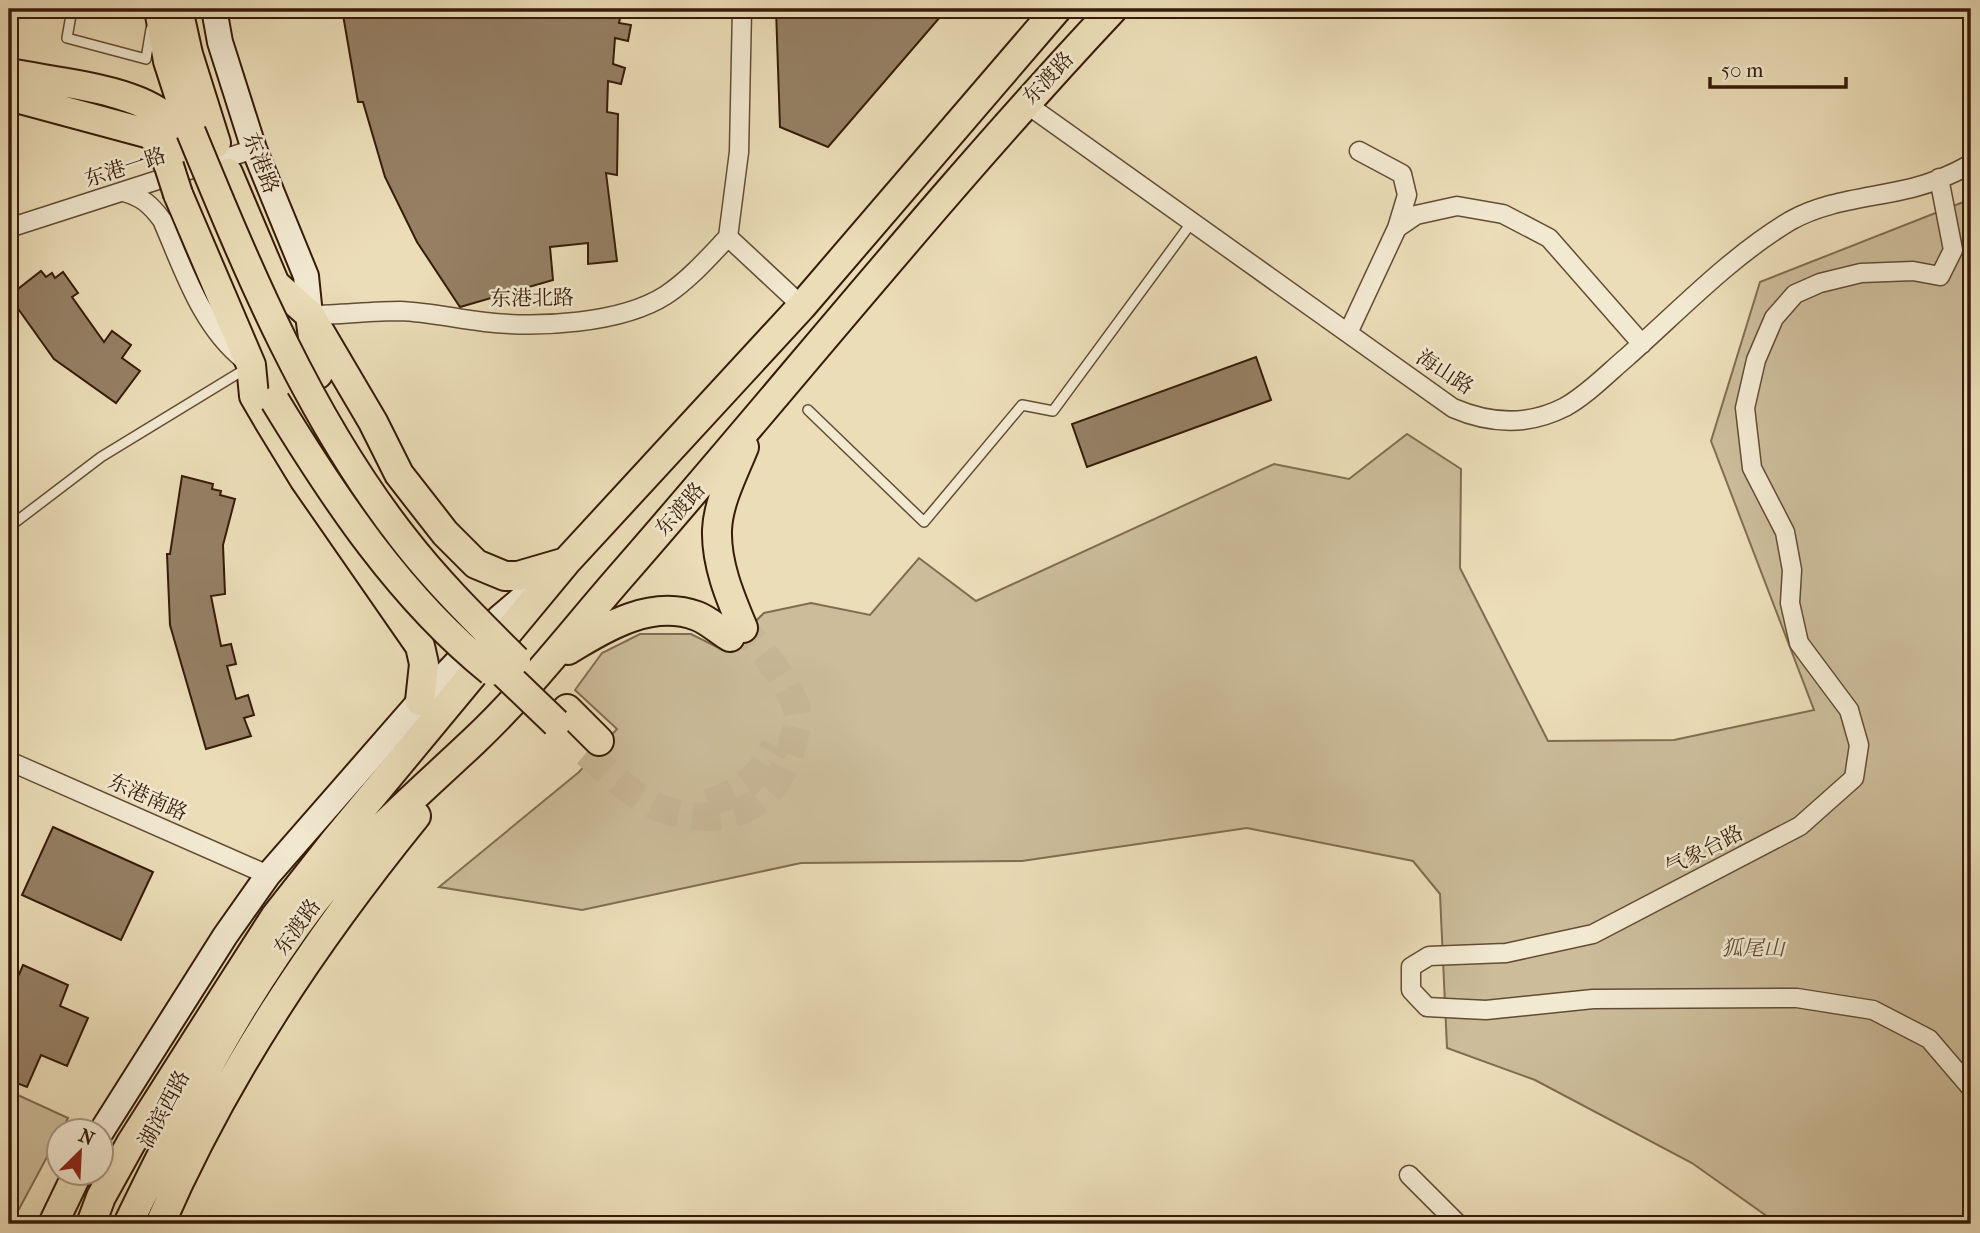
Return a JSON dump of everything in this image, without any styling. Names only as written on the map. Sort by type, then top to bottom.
[{"type":"main road","points":[[157,9],[183,151],[178,194],[251,365],[315,466],[412,594],[479,661],[561,716]]},
{"type":"main road","points":[[178,9],[188,54],[216,143],[275,285],[310,315],[373,422],[399,474],[445,533],[476,564],[505,576],[531,574],[566,562]]},
{"type":"main road","name":"东港路","points":[[214,9],[220,42],[254,149],[306,276],[310,315]]},
{"type":"main road","name":"东渡路","points":[[233,1000],[314,901],[398,810],[477,738],[544,664],[753,425],[1025,103],[1113,9]]},
{"type":"main road","name":"东渡路","points":[[233,1000],[275,917],[566,562],[802,306],[1056,11]]},
{"type":"main road","points":[[9,73],[124,97],[160,112],[179,132],[183,151],[265,335],[328,447],[437,602],[467,638],[561,716],[593,747]]},
{"type":"main road","points":[[9,96],[150,134],[159,144],[183,151],[251,275],[317,405],[403,538],[449,593],[516,660]]},
{"type":"main road","points":[[310,315],[318,374],[354,439],[394,500],[460,581],[516,660],[561,716]]},
{"type":"main road","points":[[251,365],[282,393],[339,481],[411,579],[419,594],[422,612],[420,646],[424,664],[420,701]]},
{"type":"main road","points":[[251,365],[254,396],[271,425],[304,479],[420,646]]},
{"type":"main road","points":[[544,664],[609,625],[654,610],[697,616],[737,633],[725,585],[717,529],[728,486],[753,425]]},
{"type":"main road","points":[[411,579],[419,585],[428,584],[444,568],[451,546],[445,533]]},
{"type":"main road","points":[[110,1118],[225,936],[268,875],[420,701],[499,618],[566,562]]},
{"type":"main road","points":[[334,842],[499,618]]},
{"type":"main road","points":[[160,1224],[216,1107],[315,946],[477,738]]},
{"type":"main road","points":[[91,1224],[131,1143],[233,1000]]},
{"type":"main road","name":"湖滨西路","points":[[105,1224],[233,1000]]},
{"type":"main road","name":"湖滨西路","points":[[128,1224],[233,1000]]},
{"type":"main road","points":[[53,1224],[71,1188]]},
{"type":"main road","points":[[63,1224],[74,1188]]},
{"type":"street","points":[[742,9],[739,152],[728,237],[802,306]]},
{"type":"street","name":"海山路","points":[[1025,103],[1453,408],[1479,419],[1507,422],[1566,407],[1755,245],[1792,220],[1826,205],[1916,187],[1971,164]]},
{"type":"street","name":"东港一路","points":[[9,228],[254,149]]},
{"type":"street","points":[[1348,333],[1397,228],[1407,195],[1402,174],[1359,151]]},
{"type":"street","name":"气象台路","points":[[1938,178],[1953,250],[1940,276],[1913,271],[1861,273],[1819,283],[1795,294],[1774,318],[1756,360],[1745,408],[1752,468],[1785,531],[1792,570],[1790,603],[1799,643],[1849,710],[1859,745],[1854,778],[1800,826],[1593,934],[1506,953],[1429,956],[1411,967],[1411,990],[1427,1007],[1486,1010],[1593,999],[1797,998],[1873,1010],[1929,1039],[1971,1088]]},
{"type":"street","points":[[124,192],[139,196],[152,206],[162,219],[209,320],[231,349],[251,365]]},
{"type":"street","points":[[1397,228],[1416,215],[1457,206],[1503,214],[1549,238],[1642,344]]},
{"type":"street","name":"东港北路","points":[[310,315],[401,311],[487,322],[549,324],[595,318],[640,307],[664,296],[687,279],[728,237]]},
{"type":"street","name":"东港南路","points":[[9,761],[268,875]]},
{"type":"street","points":[[1409,1175],[1458,1224]]},
{"type":"lane","points":[[72,9],[67,38],[146,59],[157,9]]},
{"type":"lane","points":[[808,410],[925,522],[1022,405],[1053,411],[1192,222]]},
{"type":"lane","points":[[9,527],[101,457],[251,365]]},
{"type":"green space","name":"狐尾山","points":[[1971,199],[1971,1224],[1778,1224],[1692,1163],[1535,1080],[1447,1048],[1440,894],[1413,861],[1247,828],[1022,861],[801,863],[582,910],[439,887],[579,772],[617,729],[575,690],[602,653],[640,634],[691,634],[725,651],[764,613],[811,603],[870,615],[919,558],[976,601],[1274,464],[1349,479],[1407,434],[1461,469],[1460,568],[1548,741],[1674,740],[1814,710],[1711,441],[1760,282]]},
{"type":"green space","points":[[9,1091],[68,1118],[46,1118],[46,1159],[9,1224]]},
{"type":"building","points":[[342,9],[622,9],[619,23],[631,25],[628,41],[615,38],[613,64],[625,68],[621,84],[608,81],[607,112],[618,114],[617,175],[606,173],[617,261],[588,264],[588,243],[550,247],[553,280],[460,307],[417,242],[385,177],[363,102],[358,102]]},
{"type":"building","points":[[776,9],[947,9],[828,147],[780,127]]},
{"type":"building","points":[[41,271],[46,277],[52,273],[55,278],[63,272],[78,293],[72,297],[104,342],[112,331],[131,345],[122,358],[140,371],[116,403],[54,359],[9,296]]},
{"type":"building","points":[[1256,357],[1271,400],[1087,467],[1072,424]]},
{"type":"building","points":[[182,476],[213,484],[212,489],[221,491],[220,495],[235,499],[223,545],[225,594],[211,596],[221,646],[231,644],[236,664],[227,666],[236,699],[248,695],[254,715],[244,718],[251,736],[206,749],[170,625],[167,554],[170,554]]},
{"type":"building","points":[[53,827],[153,872],[121,940],[22,895]]},
{"type":"building","points":[[23,965],[68,985],[60,1006],[88,1018],[67,1066],[41,1055],[27,1087],[9,1080],[9,984],[14,986]]},
{"type":"tunnel","points":[[586,753],[635,794],[669,811],[711,817],[747,808],[762,798],[785,767],[798,719],[792,696],[785,684],[743,628]]},
{"type":"tunnel","points":[[708,803],[748,783],[775,746]]}]
